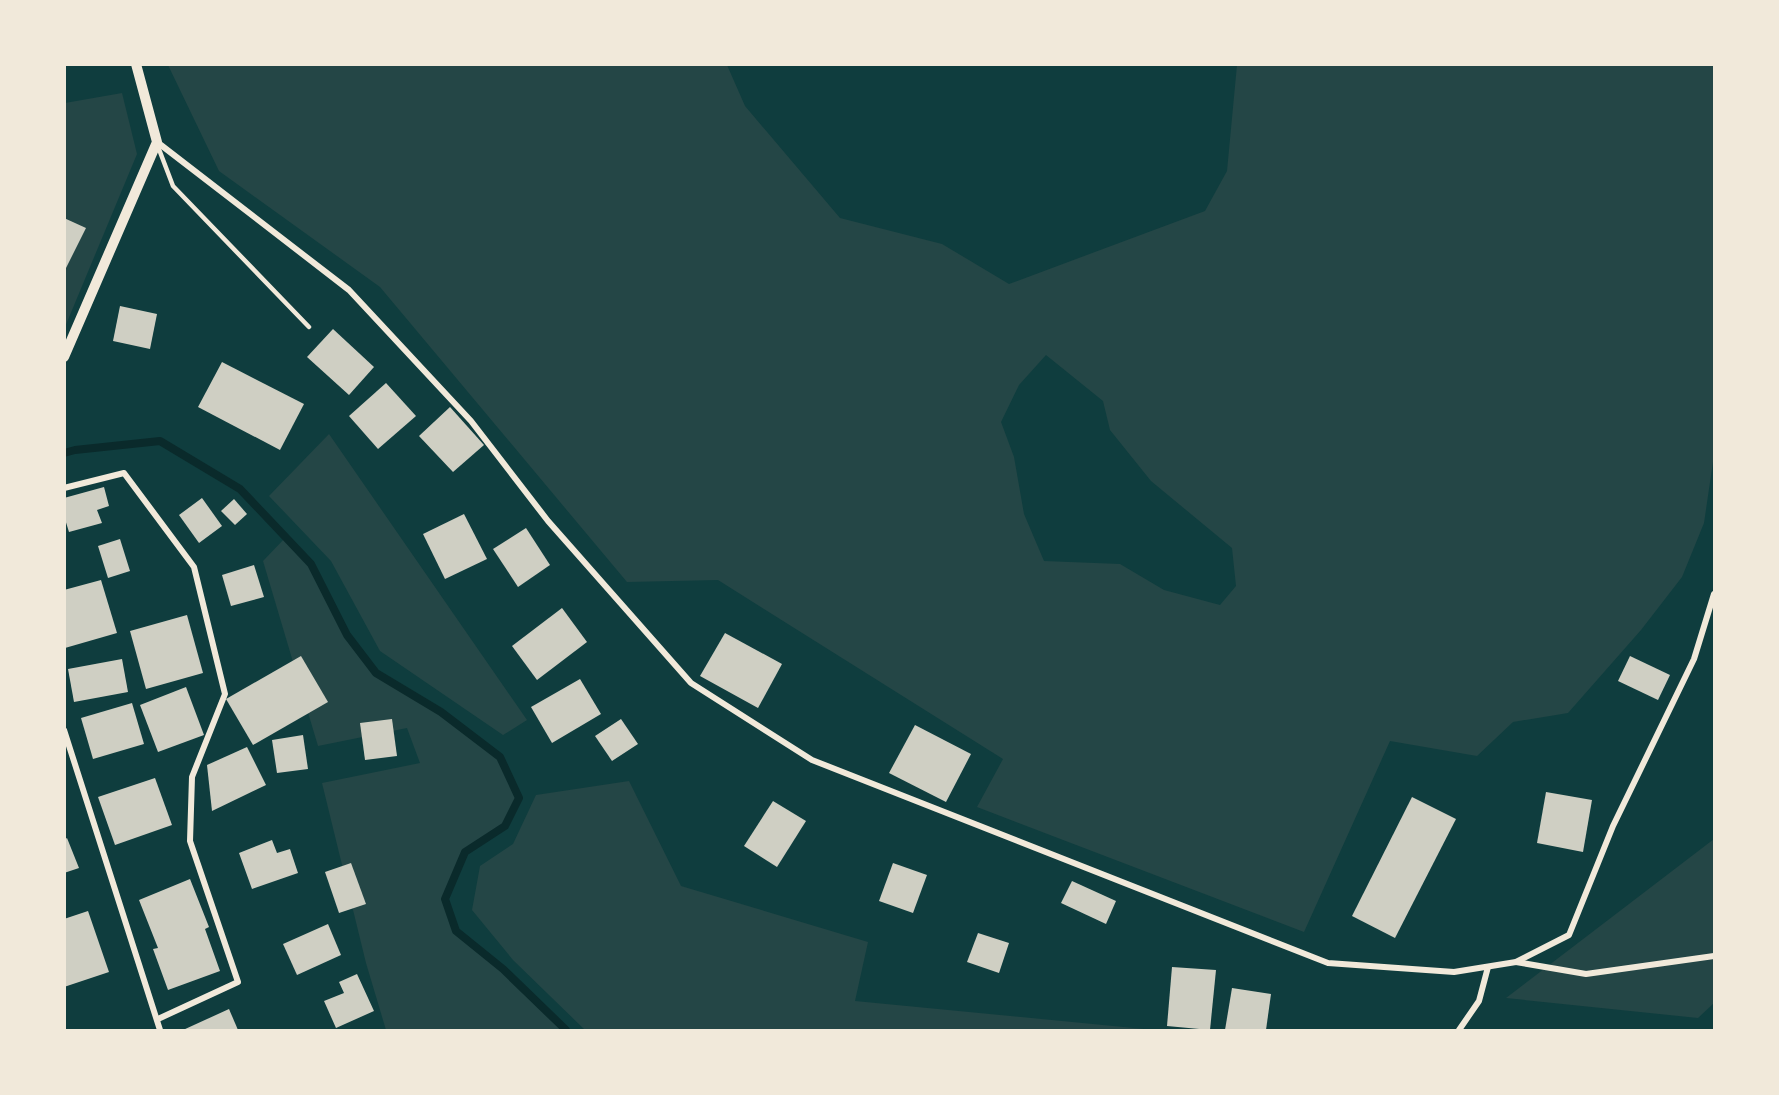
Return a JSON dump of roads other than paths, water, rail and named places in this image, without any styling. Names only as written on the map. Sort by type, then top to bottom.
[{"type":"street","points":[[64,357],[156,142],[136,64]]},
{"type":"street","points":[[156,142],[349,290],[471,422],[548,521],[691,682],[812,760],[1328,963],[1454,972],[1516,962],[1569,935],[1613,826],[1694,659],[1714,594]]},
{"type":"street","points":[[64,488],[124,473],[194,567],[225,694],[192,777],[190,841],[238,982],[158,1019]]},
{"type":"street","points":[[64,730],[160,1030]]},
{"type":"street","points":[[1516,962],[1586,974],[1714,956]]},
{"type":"street","points":[[1459,1030],[1479,1002],[1488,967]]},
{"type":"lane","points":[[156,142],[173,186],[309,327]]},
{"type":"waterway","points":[[64,453],[160,441],[240,489],[311,564],[347,635],[376,673],[441,712],[500,757],[519,798],[505,826],[465,852],[445,899],[456,931],[503,969],[566,1030]]}]
